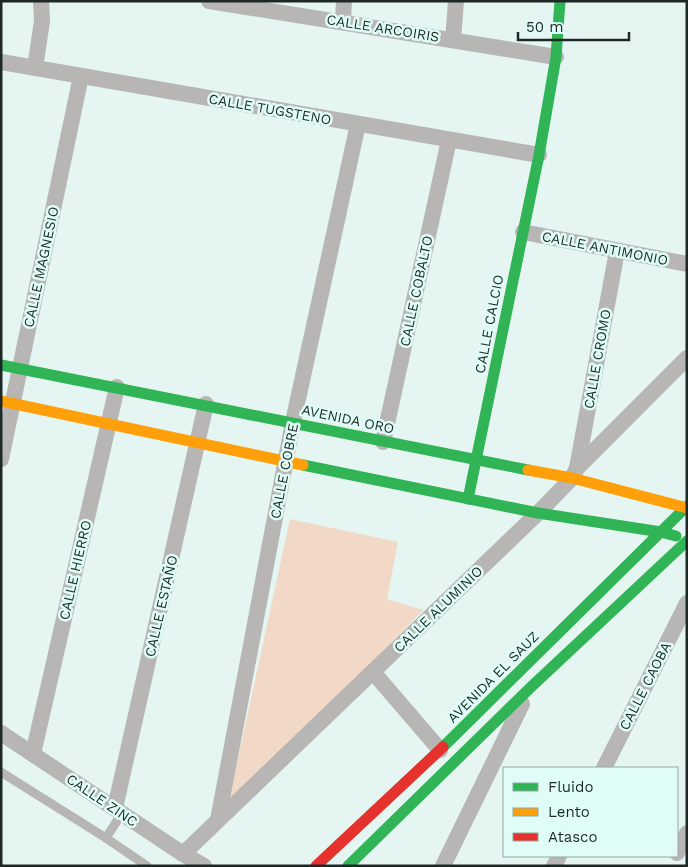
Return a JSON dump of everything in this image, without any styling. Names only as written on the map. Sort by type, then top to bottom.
[{"type":"main road","name":"CALLE CALCIO","points":[[468,499],[539,155],[556,56],[560,1]]},
{"type":"main road","name":"AVENIDA ORO","points":[[1,364],[477,460],[575,473],[686,507]]},
{"type":"main road","points":[[7,402],[110,422],[468,499],[538,513],[661,532],[687,540],[531,686],[351,863]]},
{"type":"main road","name":"AVENIDA EL SAUZ","points":[[316,866],[440,750],[686,507]]},
{"type":"street","points":[[35,68],[42,21],[41,1]]},
{"type":"street","name":"CALLE ARCOIRIS","points":[[209,1],[556,56]]},
{"type":"street","points":[[343,21],[344,1]]},
{"type":"street","points":[[453,40],[456,1]]},
{"type":"street","name":"CALLE TUGSTENO","points":[[1,62],[539,155]]},
{"type":"street","name":"CALLE MAGNESIO","points":[[1,459],[7,402],[20,368],[81,76]]},
{"type":"street","name":"CALLE COBRE","points":[[218,820],[293,422],[358,124]]},
{"type":"street","name":"CALLE COBALTO","points":[[383,442],[449,140]]},
{"type":"street","name":"CALLE ANTIMONIO","points":[[523,232],[687,264]]},
{"type":"street","name":"CALLE CROMO","points":[[575,473],[617,251]]},
{"type":"street","name":"CALLE ALUMINIO","points":[[183,854],[538,513],[687,358]]},
{"type":"street","name":"CALLE HIERRO","points":[[33,754],[117,387]]},
{"type":"street","name":"CALLE ESTAÑO","points":[[118,811],[206,404]]},
{"type":"street","name":"CALLE CAOBA","points":[[605,767],[687,603]]},
{"type":"street","points":[[373,672],[440,750]]},
{"type":"street","points":[[443,866],[531,686]]},
{"type":"street","name":"CALLE ZINC","points":[[1,733],[204,866]]},
{"type":"street","points":[[678,851],[687,833]]},
{"type":"street","points":[[351,863],[372,866]]},
{"type":"lane","points":[[1,772],[148,866]]},
{"type":"lane","points":[[106,838],[118,811]]},
{"type":"shaded area","points":[[290,519],[398,542],[387,599],[423,610],[227,809]]},
{"type":"traffic: fast","points":[[468,499],[539,155],[556,57],[560,1]]},
{"type":"traffic: fast","points":[[1,365],[528,470]]},
{"type":"traffic: fast","points":[[303,465],[538,513],[676,536]]},
{"type":"traffic: fast","points":[[443,747],[687,506]]},
{"type":"traffic: fast","points":[[348,866],[531,687],[687,541]]},
{"type":"traffic: slow","points":[[1,401],[303,465]]},
{"type":"traffic: slow","points":[[528,470],[572,478],[687,508]]},
{"type":"traffic: jam","points":[[316,866],[443,747]]}]
